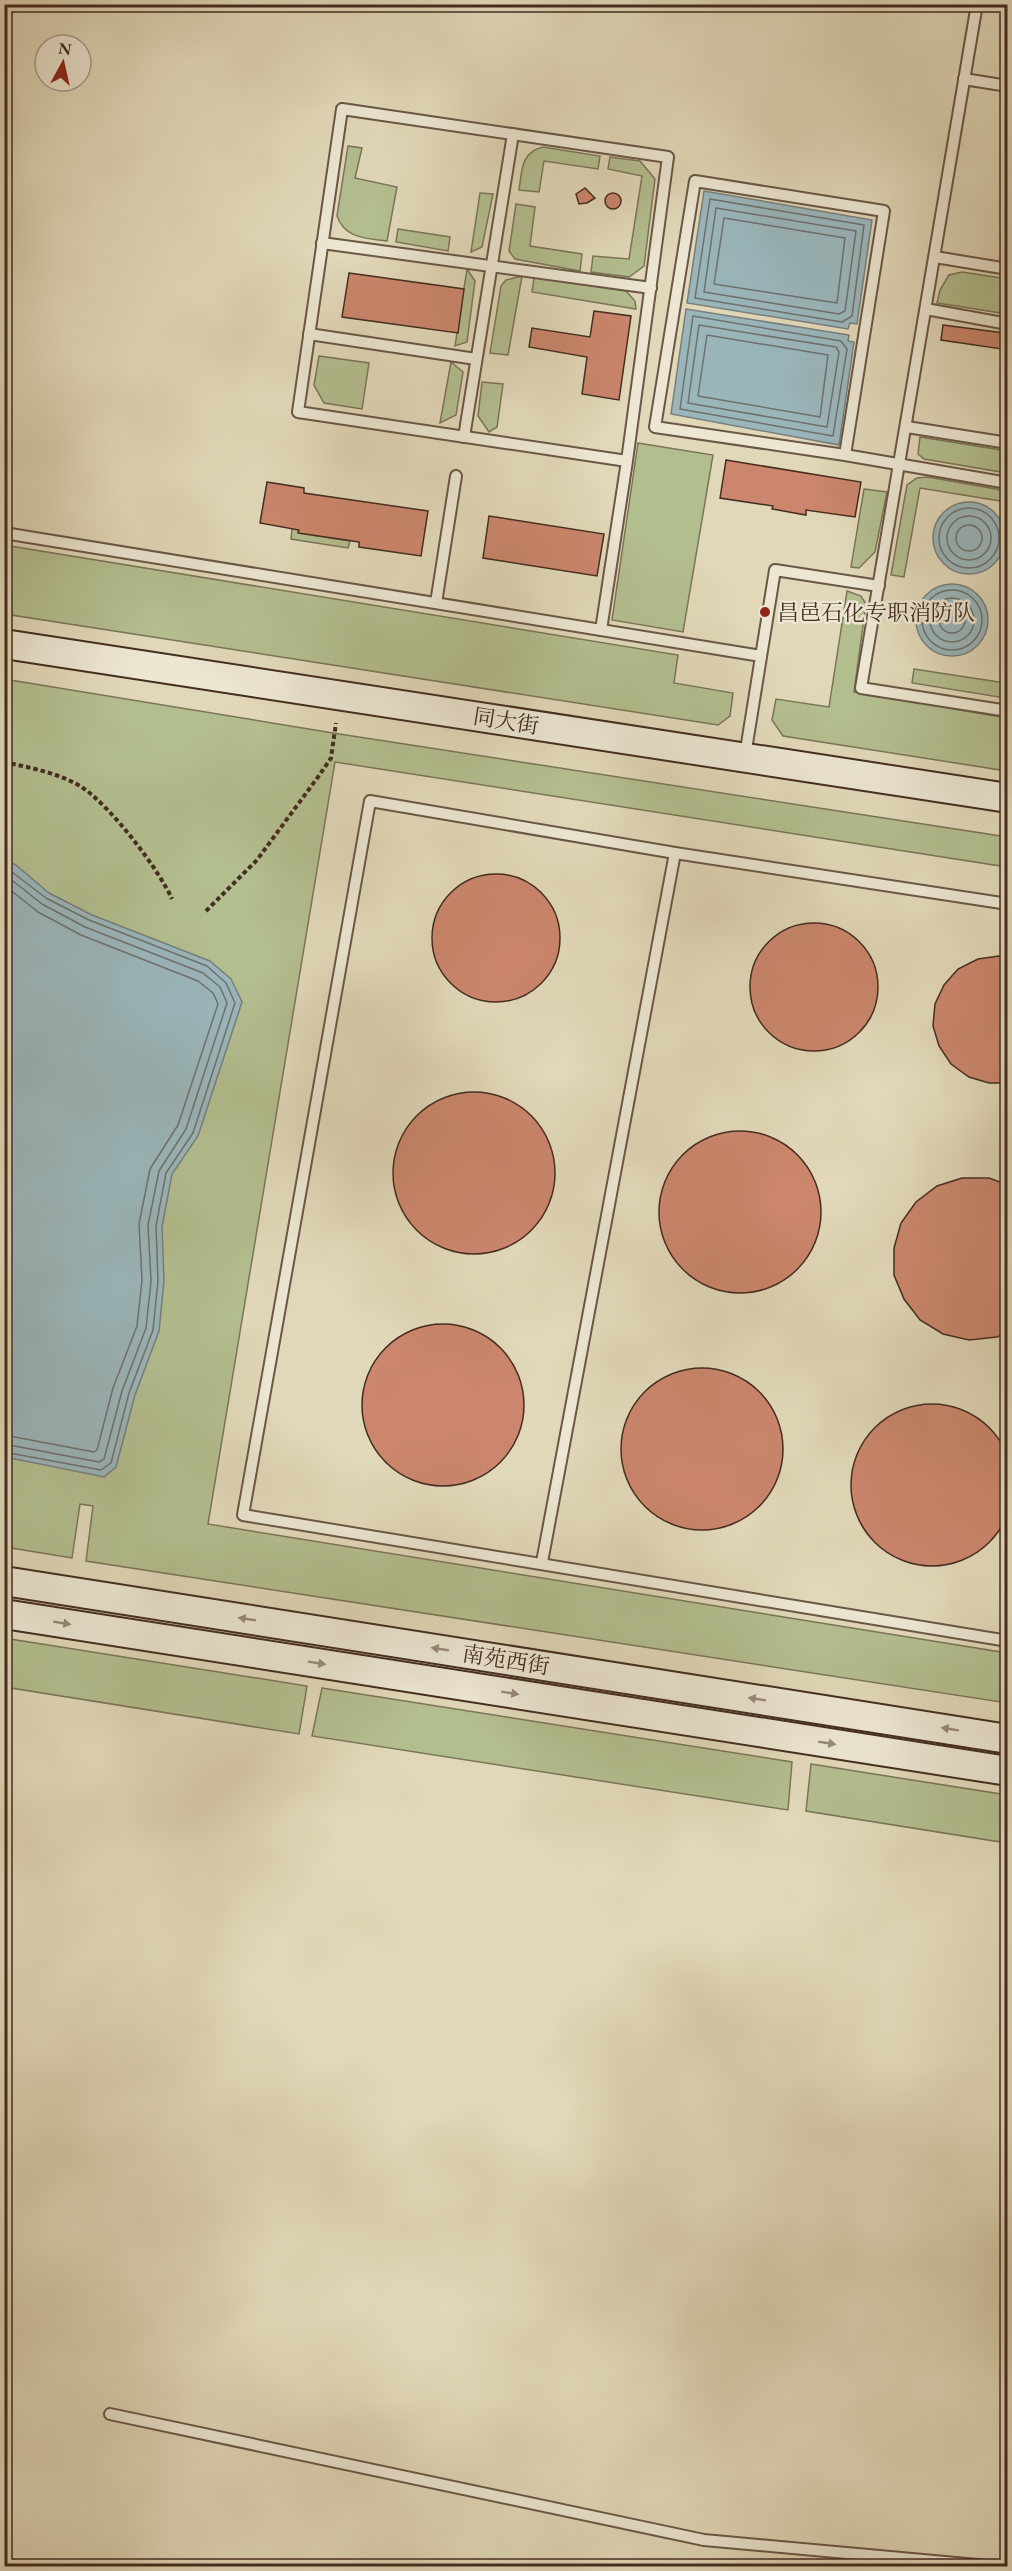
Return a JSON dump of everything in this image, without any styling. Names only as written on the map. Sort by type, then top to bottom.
[{"type":"main road","name":"同大街","points":[[4,644],[1008,798]]},
{"type":"main road","name":"南苑西街","points":[[4,1581],[1008,1738]]},
{"type":"main road","name":"南苑西街","points":[[4,1614],[1008,1771]]},
{"type":"lane","points":[[977,4],[861,688],[1008,711]]},
{"type":"lane","points":[[964,79],[1008,86]]},
{"type":"lane","points":[[601,630],[627,461],[668,157],[342,109],[298,412],[627,461]]},
{"type":"lane","points":[[464,437],[513,134]]},
{"type":"lane","points":[[845,455],[884,211],[694,181],[655,427],[845,455],[1008,483]]},
{"type":"lane","points":[[322,243],[651,288]]},
{"type":"lane","points":[[935,257],[1008,268]]},
{"type":"lane","points":[[926,309],[1008,324]]},
{"type":"lane","points":[[309,334],[476,359]]},
{"type":"lane","points":[[907,427],[1008,443]]},
{"type":"lane","points":[[436,603],[456,476]]},
{"type":"lane","points":[[4,533],[761,656]]},
{"type":"lane","points":[[745,758],[775,570],[879,586]]},
{"type":"lane","points":[[1008,904],[675,853],[370,801],[243,1515],[542,1562],[1008,1641]]},
{"type":"lane","points":[[542,1562],[675,853]]},
{"type":"lane","points":[[111,2414],[704,2540],[989,2566]]},
{"type":"path","points":[[206,911],[257,860],[318,777],[331,758],[336,723]]},
{"type":"path","points":[[4,762],[65,778],[84,789],[124,829],[166,887],[172,899]]},
{"type":"green space","points":[[348,146],[362,148],[355,178],[397,187],[387,241],[364,238],[351,233],[345,229],[337,216]]},
{"type":"green space","points":[[543,147],[600,156],[598,169],[544,161],[539,192],[519,190],[524,163],[530,153]]},
{"type":"green space","points":[[610,157],[640,161],[655,179],[644,266],[629,277],[591,272],[593,256],[629,259],[642,176],[608,169]]},
{"type":"green space","points":[[480,193],[493,194],[482,247],[471,252]]},
{"type":"green space","points":[[516,204],[535,207],[530,246],[582,254],[580,271],[515,259],[509,251]]},
{"type":"green space","points":[[398,229],[450,237],[448,251],[396,242]]},
{"type":"green space","points":[[467,269],[475,281],[467,342],[455,346]]},
{"type":"green space","points":[[962,272],[1007,279],[1007,314],[937,303],[940,290],[949,275]]},
{"type":"green space","points":[[522,276],[508,355],[490,353],[501,286],[506,280]]},
{"type":"green space","points":[[534,277],[626,291],[635,301],[636,309],[532,292]]},
{"type":"green space","points":[[319,356],[369,363],[362,409],[324,403],[314,385]]},
{"type":"green space","points":[[451,362],[463,372],[456,415],[440,423]]},
{"type":"green space","points":[[482,382],[503,384],[497,427],[489,432],[478,416]]},
{"type":"green space","points":[[920,437],[1007,451],[1007,473],[924,459],[918,454]]},
{"type":"green space","points":[[638,443],[713,455],[683,632],[612,620]]},
{"type":"green space","points":[[928,477],[1007,491],[1007,502],[920,488],[904,577],[891,575],[907,485],[917,478]]},
{"type":"green space","points":[[864,489],[887,492],[875,552],[859,568],[851,567]]},
{"type":"green space","points":[[292,529],[299,530],[299,533],[350,541],[348,548],[291,539]]},
{"type":"green space","points":[[4,545],[678,655],[674,683],[733,693],[730,716],[718,725],[5,614]]},
{"type":"green space","points":[[847,591],[861,596],[866,604],[854,692],[1007,718],[1007,771],[783,736],[772,720],[776,699],[829,707]]},
{"type":"green space","points":[[914,669],[1005,683],[1007,689],[1005,698],[912,683]]},
{"type":"green space","points":[[4,679],[333,733],[1007,837],[1007,867],[335,762],[208,1524],[1007,1653],[1007,1703],[86,1561],[93,1506],[80,1504],[72,1558],[5,1547]]},
{"type":"green space","points":[[4,1638],[307,1686],[299,1734],[5,1687]]},
{"type":"green space","points":[[322,1688],[792,1762],[788,1810],[312,1736]]},
{"type":"green space","points":[[811,1764],[1007,1795],[1007,1843],[806,1811]]},
{"type":"water","points":[[704,191],[872,220],[857,324],[850,323],[848,329],[687,303]]},
{"type":"water","points":[[686,309],[849,335],[848,341],[854,342],[839,445],[671,414]]},
{"type":"water","points":[[969,502],[989,508],[999,518],[1005,538],[999,558],[989,568],[969,574],[949,568],[939,558],[933,538],[939,518],[949,508]]},
{"type":"water","points":[[952,584],[972,590],[982,600],[988,620],[982,640],[972,650],[952,656],[932,650],[922,640],[916,620],[922,600],[932,590]]},
{"type":"water","points":[[5,859],[16,865],[49,893],[92,915],[210,961],[231,979],[242,1002],[198,1136],[172,1174],[162,1227],[164,1281],[159,1331],[135,1395],[116,1467],[104,1477],[5,1457]]},
{"type":"building","points":[[585,188],[595,198],[587,203],[579,204],[576,194]]},
{"type":"building","points":[[613,193],[619,195],[621,201],[619,207],[613,209],[607,207],[605,201],[607,195]]},
{"type":"building","points":[[349,273],[464,289],[458,333],[342,317]]},
{"type":"building","points":[[594,311],[631,316],[619,400],[582,394],[587,357],[529,347],[532,328],[590,337]]},
{"type":"building","points":[[943,325],[1004,333],[1002,349],[941,340]]},
{"type":"building","points":[[726,460],[861,482],[855,517],[806,510],[806,515],[772,509],[773,506],[720,498]]},
{"type":"building","points":[[267,482],[304,488],[304,493],[428,511],[421,556],[359,547],[359,542],[298,533],[299,530],[260,523]]},
{"type":"building","points":[[489,516],[604,534],[597,576],[483,558]]},
{"type":"building","points":[[496,874],[520,879],[541,893],[555,914],[560,938],[555,962],[541,983],[520,997],[496,1002],[472,997],[451,983],[437,962],[432,938],[437,914],[451,893],[472,879]]},
{"type":"building","points":[[814,923],[838,928],[859,942],[873,963],[878,987],[873,1011],[859,1032],[838,1046],[814,1051],[790,1046],[769,1032],[755,1011],[750,987],[755,963],[769,942],[790,928]]},
{"type":"building","points":[[1008,957],[1008,1083],[989,1083],[969,1077],[951,1064],[939,1046],[933,1026],[935,1004],[944,985],[958,969],[978,959]]},
{"type":"building","points":[[474,1092],[490,1093],[505,1098],[519,1105],[531,1116],[542,1128],[549,1142],[554,1157],[554,1189],[549,1204],[542,1218],[531,1230],[519,1241],[505,1248],[490,1253],[474,1254],[458,1253],[443,1248],[429,1241],[417,1230],[406,1218],[399,1204],[394,1189],[393,1173],[394,1157],[399,1142],[406,1128],[417,1116],[429,1105],[443,1098],[458,1093]]},
{"type":"building","points":[[740,1131],[756,1132],[771,1137],[785,1144],[797,1155],[808,1167],[815,1181],[820,1196],[820,1228],[815,1243],[808,1257],[797,1269],[785,1280],[771,1287],[756,1292],[740,1293],[724,1292],[709,1287],[695,1280],[683,1269],[672,1257],[665,1243],[660,1228],[659,1212],[660,1196],[665,1181],[672,1167],[683,1155],[695,1144],[709,1137],[724,1132]]},
{"type":"building","points":[[962,1178],[989,1178],[1008,1185],[1008,1332],[997,1337],[969,1340],[943,1334],[920,1320],[904,1299],[894,1275],[894,1248],[901,1223],[916,1202],[937,1186]]},
{"type":"building","points":[[443,1324],[459,1325],[474,1330],[488,1337],[500,1348],[511,1360],[518,1374],[523,1389],[523,1421],[518,1436],[511,1450],[500,1462],[488,1473],[474,1480],[459,1485],[443,1486],[427,1485],[412,1480],[398,1473],[386,1462],[375,1450],[368,1436],[363,1421],[362,1405],[363,1389],[368,1374],[375,1360],[386,1348],[398,1337],[412,1330],[427,1325]]},
{"type":"building","points":[[702,1368],[718,1369],[733,1374],[747,1381],[759,1392],[770,1404],[777,1418],[782,1433],[782,1465],[777,1480],[770,1494],[759,1506],[747,1517],[733,1524],[718,1529],[702,1530],[686,1529],[671,1524],[657,1517],[645,1506],[634,1494],[627,1480],[622,1465],[621,1449],[622,1433],[627,1418],[634,1404],[645,1392],[657,1381],[671,1374],[686,1369]]},
{"type":"building","points":[[932,1404],[963,1411],[977,1418],[989,1428],[999,1440],[1006,1454],[1013,1485],[1006,1516],[999,1530],[989,1542],[977,1552],[963,1559],[932,1566],[901,1559],[887,1552],[875,1542],[865,1530],[858,1516],[851,1485],[858,1454],[865,1440],[875,1428],[887,1418],[901,1411]]},
{"type":"place","name":"昌邑石化专职消防队","points":[[765,612]]}]
